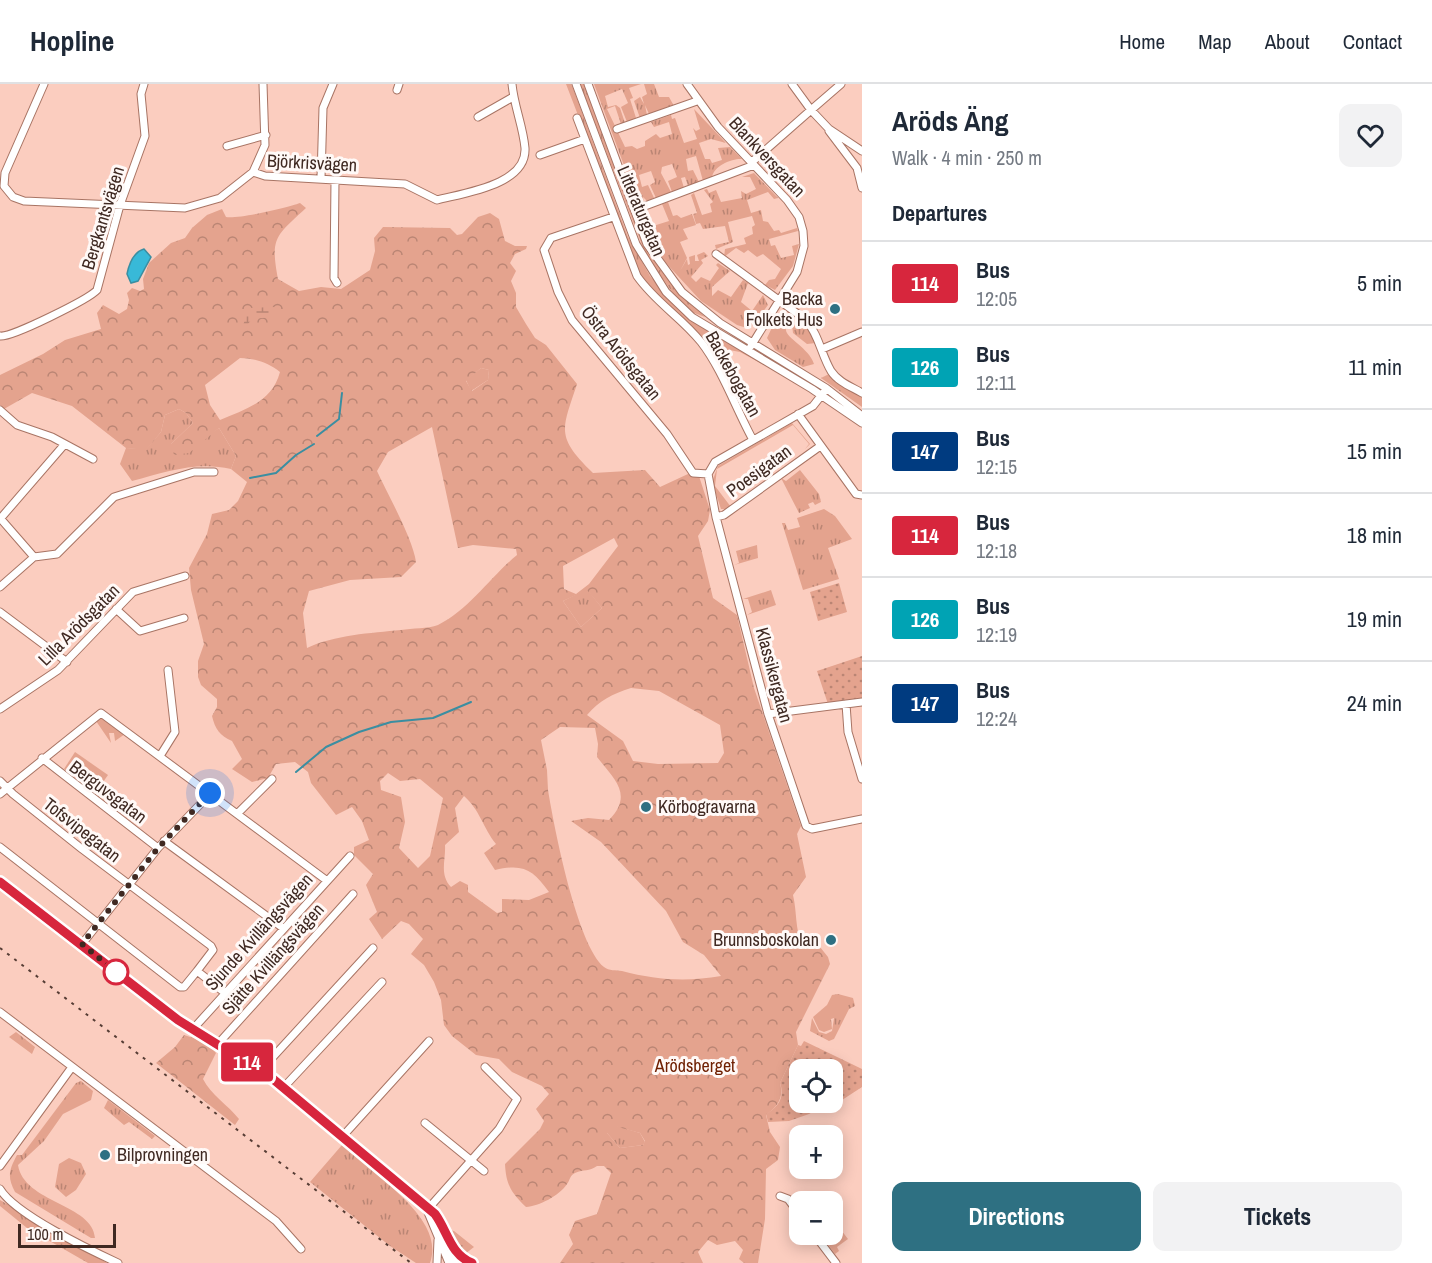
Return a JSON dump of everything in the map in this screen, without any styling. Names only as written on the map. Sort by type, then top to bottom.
[{"type":"street","name":"Björkrisvägen","points":[[45,84],[5,173],[3,183],[6,190],[18,200],[178,208],[196,206],[226,195],[253,172],[265,176],[405,184],[437,200],[501,181],[515,174],[525,155],[512,84]]},
{"type":"street","name":"Bergkantsvägen","points":[[0,336],[15,335],[96,291],[121,205],[145,136],[141,94],[144,84]]},
{"type":"street","points":[[253,172],[264,150],[266,135],[263,84]]},
{"type":"street","points":[[321,178],[323,108],[333,84]]},
{"type":"street","name":"Litteraturgatan","points":[[576,84],[636,244],[654,277],[686,312],[862,423]]},
{"type":"street","name":"Litteraturgatan","points":[[588,84],[648,244],[663,269],[682,292],[701,309],[826,388],[862,416]]},
{"type":"street","name":"Blankversgatan","points":[[687,84],[697,101],[795,210],[804,234],[801,262],[780,301],[748,351]]},
{"type":"street","points":[[792,84],[811,110],[829,129],[862,151]]},
{"type":"street","points":[[645,206],[753,164],[841,84]]},
{"type":"street","points":[[478,117],[513,98]]},
{"type":"street","points":[[617,129],[697,101]]},
{"type":"street","name":"Backebogatan","points":[[577,118],[637,276],[650,296],[686,326],[705,347],[753,440]]},
{"type":"street","points":[[829,129],[856,168],[862,189]]},
{"type":"street","points":[[227,146],[266,135]]},
{"type":"street","points":[[540,155],[585,139]]},
{"type":"street","points":[[335,180],[334,278],[337,282]]},
{"type":"street","name":"Östra Arödsgatan","points":[[613,217],[551,238],[544,250],[558,292],[573,320],[667,434],[693,473],[708,474]]},
{"type":"street","points":[[716,254],[812,327],[835,376],[862,393]]},
{"type":"street","points":[[822,349],[862,332]]},
{"type":"street","points":[[708,474],[715,462],[813,406],[826,388]]},
{"type":"street","points":[[0,410],[17,425],[52,437],[93,459]]},
{"type":"street","points":[[798,414],[819,447],[856,494],[862,495]]},
{"type":"street","points":[[34,556],[0,519],[64,445]]},
{"type":"street","name":"Poesigatan","points":[[717,517],[724,515],[819,447]]},
{"type":"street","points":[[0,587],[34,556],[57,554],[114,497],[194,472],[214,472]]},
{"type":"street","name":"Klassikergatan","points":[[708,474],[768,714],[808,829],[862,819]]},
{"type":"street","name":"Lilla Arödsgatan","points":[[0,709],[67,662],[133,592],[143,587],[185,576]]},
{"type":"street","points":[[116,609],[140,631],[184,618]]},
{"type":"street","points":[[0,612],[67,662]]},
{"type":"street","points":[[160,756],[176,732],[168,670]]},
{"type":"street","points":[[768,714],[862,702]]},
{"type":"street","points":[[846,704],[848,732],[862,779]]},
{"type":"street","points":[[0,794],[42,758],[101,713],[326,880]]},
{"type":"street","name":"Berguvsgatan","points":[[42,758],[158,848]]},
{"type":"street","points":[[238,813],[273,779]]},
{"type":"street","name":"Tofsvipegatan","points":[[0,781],[129,885],[212,948],[197,971]]},
{"type":"street","points":[[82,944],[158,848],[210,793]]},
{"type":"street","points":[[164,841],[283,928]]},
{"type":"street","points":[[0,847],[180,987],[184,987],[197,971],[225,993]]},
{"type":"street","name":"Sjunde Kvillängsvägen","points":[[193,1029],[350,856]]},
{"type":"street","points":[[0,882],[193,1029],[284,1087],[427,1210],[435,1214],[453,1251],[455,1263]]},
{"type":"street","name":"Sjätte Kvillängsvägen","points":[[217,1045],[353,894]]},
{"type":"street","points":[[261,1071],[373,948]]},
{"type":"street","points":[[284,1087],[382,982]]},
{"type":"street","points":[[0,1012],[276,1221],[301,1249]]},
{"type":"street","points":[[342,1137],[429,1041]]},
{"type":"street","points":[[0,1166],[72,1067]]},
{"type":"street","points":[[427,1210],[507,1118],[517,1099],[485,1067]]},
{"type":"street","points":[[424,1124],[484,1171]]},
{"type":"street","points":[[0,1189],[8,1199],[34,1217],[118,1263]]},
{"type":"street","points":[[780,1196],[789,1201]]},
{"type":"street","points":[[427,1210],[449,1263]]},
{"type":"street","points":[[436,1263],[437,1232]]},
{"type":"street","points":[[822,1245],[836,1263]]},
{"type":"street","points":[[453,1251],[472,1263]]},
{"type":"green space","points":[[566,84],[571,84],[573,88],[628,237],[650,276],[684,314],[764,365],[740,352],[718,348],[704,341],[641,279]]},
{"type":"green space","points":[[580,84],[585,84],[646,244],[670,282],[705,317],[689,311],[677,299],[645,253]]},
{"type":"green space","points":[[594,84],[641,84],[629,88],[636,118],[627,122],[621,107],[628,103],[622,89],[605,96],[608,107],[616,105],[620,108],[625,123],[621,124],[615,106],[607,109],[625,147],[632,146],[637,149],[645,146],[645,141],[656,134],[660,138],[672,134],[669,122],[654,127],[651,122],[671,115],[672,119],[675,118],[684,143],[697,139],[693,128],[696,131],[700,129],[694,109],[726,143],[711,139],[699,143],[705,159],[710,159],[712,163],[722,160],[718,148],[730,147],[742,159],[724,163],[716,169],[712,178],[703,181],[696,156],[686,159],[688,171],[693,170],[699,182],[688,186],[685,177],[681,178],[684,188],[672,192],[668,181],[677,177],[672,164],[662,167],[661,173],[671,192],[656,198],[650,185],[655,182],[651,171],[639,175],[642,187],[648,185],[654,198],[647,201],[643,197],[645,210],[653,226],[669,221],[662,204],[668,202],[673,216],[677,215],[681,218],[692,214],[696,225],[683,229],[688,239],[680,242],[687,258],[680,271],[687,259],[688,265],[690,264],[689,257],[695,255],[695,261],[699,261],[697,255],[704,252],[708,256],[701,260],[703,263],[691,277],[696,282],[701,277],[710,281],[719,268],[716,265],[718,263],[730,271],[712,287],[712,296],[718,290],[731,297],[743,280],[748,283],[741,302],[752,311],[763,295],[768,305],[750,329],[737,325],[701,301],[665,262],[650,236]]},
{"type":"green space","points":[[644,84],[654,84],[659,97],[669,97],[674,106],[649,114],[645,105],[647,115],[640,118],[634,101],[640,97],[644,104],[642,97],[647,94]]},
{"type":"green space","points":[[754,173],[778,198],[774,199],[768,192],[747,200],[751,213],[761,210],[763,221],[768,222],[774,231],[779,230],[781,233],[797,228],[798,231],[769,239],[771,246],[775,245],[781,258],[794,255],[792,246],[799,244],[793,266],[775,290],[765,285],[769,280],[775,279],[781,269],[763,254],[757,257],[748,250],[744,253],[736,248],[724,257],[725,249],[746,244],[744,238],[753,234],[752,227],[755,225],[752,216],[728,222],[733,242],[716,249],[715,245],[729,242],[725,226],[703,229],[700,223],[696,224],[693,214],[697,213],[691,195],[694,193],[702,215],[712,212],[710,204],[713,202],[704,190],[707,189],[709,193],[716,190],[721,202],[742,198],[741,191],[746,194],[756,189],[750,177],[742,177]]},
{"type":"green space","name":"Arödsberget","points":[[300,203],[306,208],[282,232],[275,245],[278,279],[299,291],[321,287],[341,289],[370,270],[375,251],[374,238],[383,227],[450,228],[457,235],[462,234],[478,217],[490,213],[499,219],[505,241],[515,246],[527,246],[526,249],[515,254],[510,263],[516,271],[511,281],[516,293],[516,307],[535,338],[546,345],[577,384],[565,423],[567,441],[572,450],[593,473],[645,470],[660,487],[688,474],[699,476],[710,510],[708,521],[698,536],[713,598],[737,615],[754,688],[801,826],[797,834],[806,877],[793,895],[800,939],[802,944],[820,947],[828,957],[830,964],[796,1032],[798,1045],[791,1059],[789,1059],[780,1083],[779,1101],[766,1115],[770,1132],[780,1147],[778,1160],[766,1169],[765,1219],[758,1263],[744,1263],[739,1259],[743,1250],[735,1241],[717,1245],[708,1240],[698,1252],[703,1263],[560,1263],[573,1244],[569,1235],[575,1221],[597,1214],[611,1173],[604,1166],[578,1172],[572,1175],[559,1193],[548,1200],[526,1207],[521,1202],[508,1183],[505,1164],[540,1129],[544,1121],[536,1109],[549,1094],[542,1086],[512,1072],[499,1059],[476,1055],[452,1036],[444,1025],[441,1000],[434,982],[424,965],[411,954],[423,939],[409,924],[401,921],[382,939],[369,919],[377,912],[366,885],[373,874],[354,855],[354,847],[369,840],[362,821],[352,807],[336,815],[311,783],[308,772],[295,762],[276,764],[268,778],[252,782],[232,769],[242,759],[232,741],[224,737],[216,728],[212,716],[217,707],[217,699],[201,685],[198,677],[198,661],[204,644],[191,590],[189,568],[207,534],[212,514],[229,510],[238,501],[247,482],[231,469],[236,456],[219,428],[189,453],[174,455],[171,444],[193,423],[186,413],[179,409],[165,415],[161,432],[146,450],[126,448],[72,406],[32,393],[4,409],[0,405],[0,375],[43,354],[65,340],[101,329],[97,313],[103,305],[119,314],[127,309],[129,300],[127,293],[132,288],[140,291],[144,289],[143,279],[149,263],[171,243],[185,238],[192,228],[207,215],[222,209],[226,217],[263,213]],"holes":[[[240,358],[261,362],[280,372],[271,391],[257,403],[220,420],[210,405],[205,385]],[[481,368],[489,370],[488,380],[472,391],[466,381]],[[432,427],[458,548],[473,545],[516,549],[517,555],[470,602],[438,625],[341,637],[307,648],[303,613],[309,591],[350,580],[401,577],[416,562],[405,529],[377,471],[388,452]],[[614,538],[618,546],[589,584],[576,594],[564,589],[563,566]],[[587,590],[602,608],[581,627],[563,601]],[[631,688],[659,691],[720,725],[724,753],[718,763],[658,764],[633,761],[623,741],[587,715],[602,701]],[[560,727],[595,728],[598,744],[597,757],[619,787],[620,802],[609,820],[588,818],[571,821],[601,842],[666,911],[683,942],[704,955],[721,976],[671,979],[610,970],[604,967],[594,955],[576,911],[561,856],[541,740]],[[388,773],[400,781],[420,779],[443,798],[430,856],[418,868],[399,848],[405,822],[401,797],[381,790],[380,781]],[[464,796],[474,807],[496,844],[484,853],[495,870],[513,867],[527,870],[538,878],[549,892],[529,900],[502,899],[502,912],[497,913],[468,892],[468,885],[460,881],[451,887],[444,872],[445,845],[459,832],[455,808]],[[607,1124],[640,1133],[645,1141],[643,1145],[620,1148],[607,1133]]]},
{"type":"green space","points":[[275,307],[273,317],[252,319],[240,334],[249,308]]},
{"type":"green space","points":[[785,312],[791,316],[786,327],[787,333],[808,353],[814,364],[803,367],[775,350],[767,338],[776,319]]},
{"type":"green space","points":[[797,318],[811,332],[816,343],[807,344],[793,333],[792,325]]},
{"type":"green space","points":[[481,368],[489,370],[488,380],[471,391],[466,380]]},
{"type":"green space","points":[[829,374],[862,397],[862,407],[821,378]]},
{"type":"green space","points":[[179,409],[186,413],[193,423],[171,444],[207,436],[219,428],[236,456],[231,469],[193,467],[132,481],[120,464],[126,448],[146,449],[161,432],[165,415]]},
{"type":"green space","points":[[792,423],[810,444],[805,449],[809,444],[793,425],[717,469],[715,486],[731,507],[721,509],[712,482],[718,466]]},
{"type":"green space","points":[[800,470],[819,494],[821,502],[815,505],[813,502],[808,504],[810,508],[799,513],[781,478],[786,481]]},
{"type":"green space","points":[[824,509],[835,516],[852,539],[828,548],[839,579],[803,590],[782,523],[785,523],[788,530],[800,527],[797,518]]},
{"type":"green space","points":[[757,545],[758,558],[734,565],[739,563],[736,551]]},
{"type":"green space","points":[[839,583],[847,612],[818,621],[810,592]]},
{"type":"green space","points":[[587,589],[602,608],[581,627],[563,601]]},
{"type":"green space","points":[[771,590],[776,605],[747,615],[752,612],[748,599],[743,599]]},
{"type":"green space","points":[[862,656],[862,700],[828,704],[817,671]]},
{"type":"green space","points":[[101,717],[125,734],[115,741],[114,733],[109,733],[111,743],[96,721]]},
{"type":"green space","points":[[75,752],[108,775],[96,792],[64,769]]},
{"type":"green space","points":[[101,951],[187,1020],[117,968]]},
{"type":"green space","points":[[838,994],[853,998],[855,1006],[849,1009],[834,1039],[829,1041],[810,1031],[812,1018],[819,1032],[826,1034],[832,1031],[834,1018],[831,1019],[832,1029],[824,1032],[819,1030],[813,1017],[827,1005],[832,995]]},
{"type":"green space","points":[[16,1032],[35,1047],[32,1054],[9,1037]]},
{"type":"green space","points":[[184,1035],[206,1042],[216,1053],[203,1079],[210,1090],[239,1119],[235,1125],[156,1063],[175,1047]]},
{"type":"green space","points":[[804,1041],[841,1059],[791,1059],[798,1045],[801,1046]]},
{"type":"green space","points":[[843,1060],[862,1069],[862,1087],[843,1099]]},
{"type":"green space","points":[[789,1064],[789,1113],[811,1113],[789,1121],[768,1122],[766,1114],[781,1098],[780,1083]]},
{"type":"green space","points":[[81,1081],[93,1091],[91,1100],[63,1114],[44,1141],[18,1165],[23,1178],[32,1188],[83,1218],[91,1227],[95,1238],[91,1238],[15,1192],[10,1178],[17,1155],[22,1155],[76,1083]]},
{"type":"green space","points":[[108,1100],[155,1136],[152,1139],[129,1122],[124,1125],[104,1108]]},
{"type":"green space","points":[[607,1123],[640,1133],[645,1142],[643,1145],[620,1148],[607,1133]]},
{"type":"green space","points":[[342,1145],[360,1157],[416,1212],[430,1236],[432,1249],[430,1263],[416,1263],[390,1246],[310,1182]]},
{"type":"green space","points":[[69,1158],[81,1163],[86,1174],[76,1190],[66,1197],[55,1187],[59,1164]]},
{"type":"green space","points":[[0,1200],[107,1263],[88,1263],[27,1228],[0,1206]]},
{"type":"green space","points":[[449,1230],[454,1231],[474,1247],[465,1254],[460,1253]]},
{"type":"green space","points":[[843,1232],[848,1239],[843,1243]]},
{"type":"green space","points":[[840,1245],[837,1247],[839,1251],[835,1254],[829,1246]]},
{"type":"water","points":[[144,249],[151,257],[138,281],[131,283],[127,274],[129,266],[132,259]]},
{"type":"waterway","points":[[317,436],[339,419],[342,393]]},
{"type":"waterway","points":[[250,478],[276,473],[296,455],[314,444]]},
{"type":"waterway","points":[[296,772],[326,747],[359,732],[391,722],[433,718],[471,702]]},
{"type":"railway","points":[[0,948],[411,1263]]},
{"type":"bus line","name":"114","points":[[0,882],[178,1020],[284,1087],[427,1210],[435,1214],[445,1230],[453,1251],[472,1263]]},
{"type":"place","name":"Backa Folkets Hus","points":[[835,309]]},
{"type":"place","name":"Körbogravarna","points":[[646,807]]},
{"type":"place","name":"Brunnsboskolan","points":[[831,940]]},
{"type":"place","name":"Bilprovningen","points":[[105,1155]]},
{"type":"route","points":[[116,972],[82,944],[158,848],[210,793]]}]
